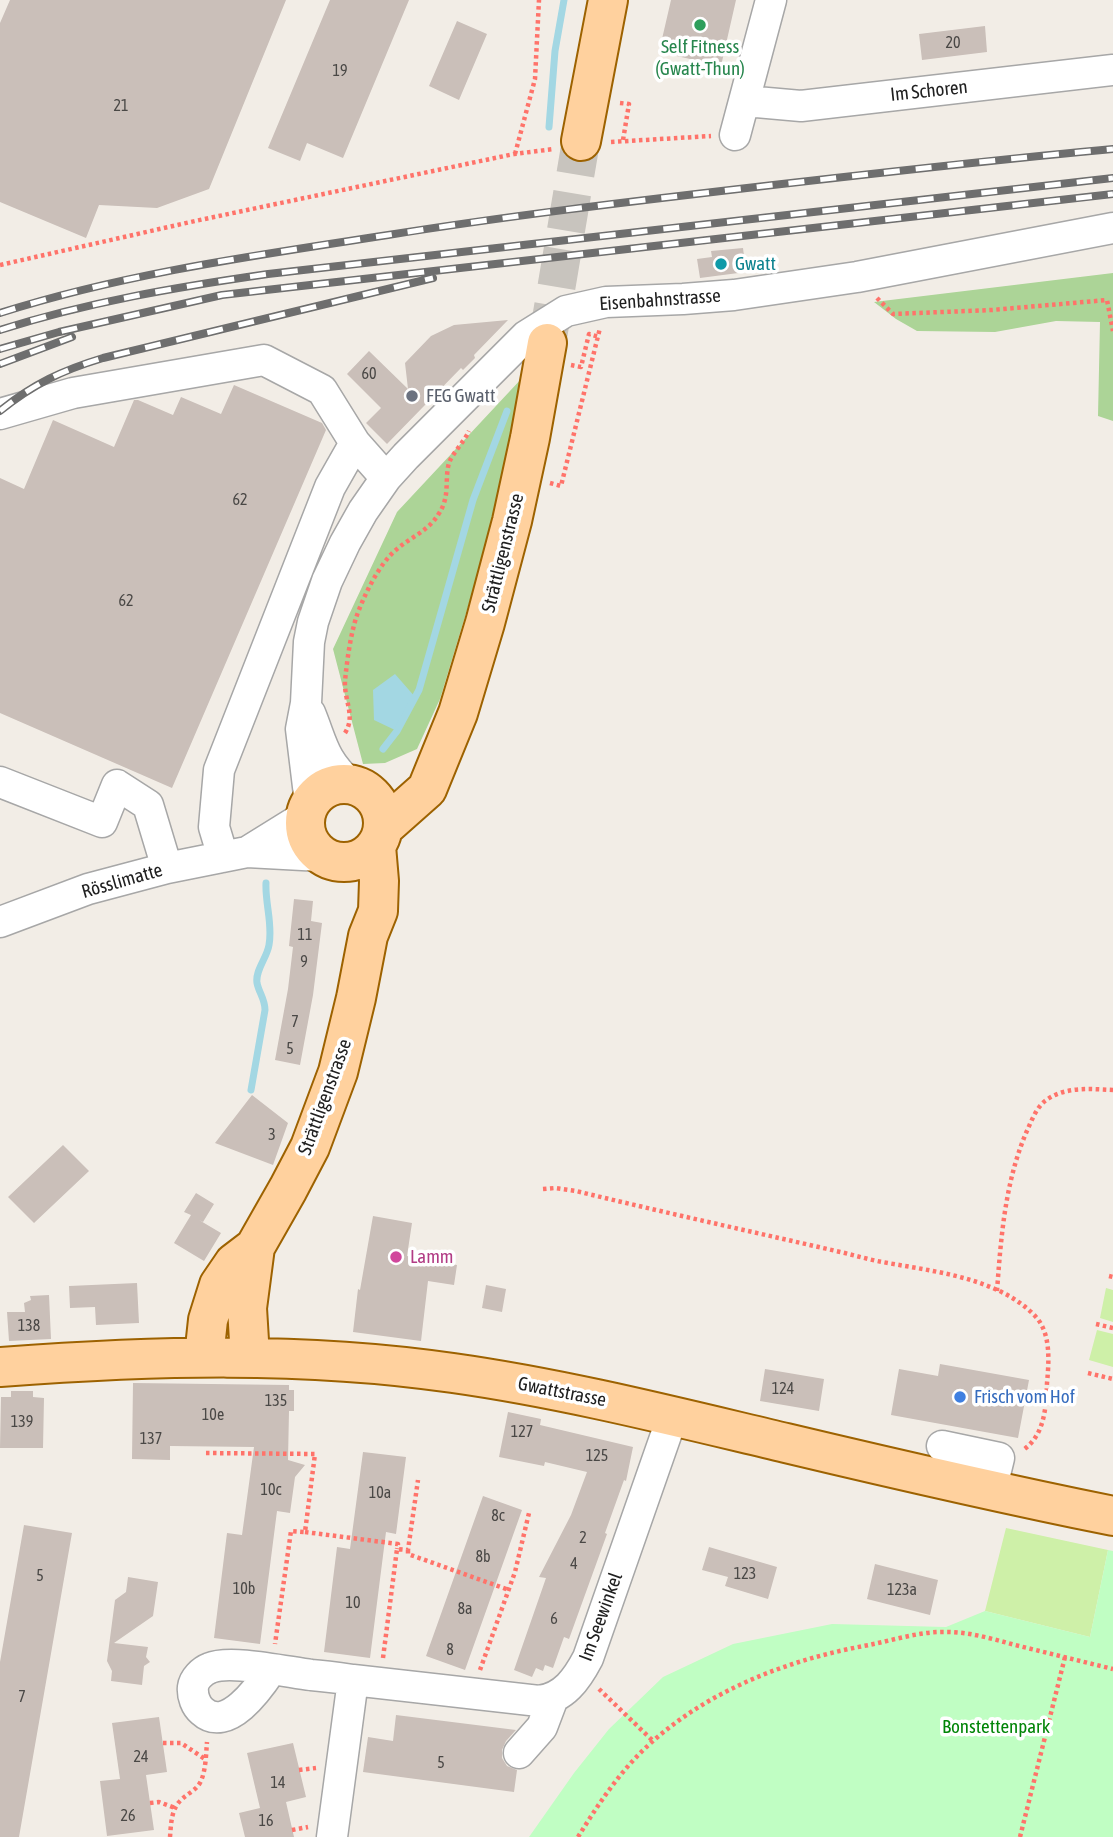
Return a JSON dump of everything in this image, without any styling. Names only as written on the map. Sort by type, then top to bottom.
[{"type":"main road","points":[[582,144],[608,0]]},
{"type":"main road","name":"Strättligenstrasse","points":[[250,1357],[247,1308],[255,1247],[310,1147],[338,1072],[368,936],[378,911],[379,837],[427,789],[458,713],[502,560],[530,438],[547,343]]},
{"type":"main road","points":[[358,787],[378,803],[383,820],[379,837],[368,854],[360,859],[349,862],[330,859],[313,848],[304,827],[307,809],[316,795],[331,785],[358,787],[398,782],[441,757]]},
{"type":"main road","name":"Strättligenstrasse","points":[[330,859],[353,880],[360,896],[368,936]]},
{"type":"main road","name":"Strättligenstrasse","points":[[204,1357],[208,1320],[219,1285],[234,1263],[255,1247]]},
{"type":"main road","name":"Gwattstrasse","points":[[0,1367],[62,1362],[250,1357],[349,1361],[452,1373],[540,1387],[673,1415],[995,1474],[1113,1516]]},
{"type":"street","points":[[735,135],[771,0]]},
{"type":"street","name":"Im Schoren","points":[[745,101],[801,106],[1113,70]]},
{"type":"street","name":"Eisenbahnstrasse","points":[[307,809],[301,729],[306,703],[309,642],[327,581],[363,511],[386,478],[526,336],[566,311],[606,302],[734,295],[857,278],[1113,228]]},
{"type":"street","points":[[0,414],[73,393],[264,360],[322,390],[355,443],[386,478]]},
{"type":"street","points":[[235,855],[214,827],[219,770],[330,487],[355,443]]},
{"type":"street","name":"Eisenbahnstrasse","points":[[306,703],[324,752],[339,773],[358,787]]},
{"type":"street","points":[[0,782],[102,822],[117,785],[148,805],[167,868]]},
{"type":"street","name":"Rösslimatte","points":[[235,855],[307,809]]},
{"type":"street","name":"Rösslimatte","points":[[0,922],[88,889],[167,868],[235,855],[330,859]]},
{"type":"street","name":"Im Seewinkel","points":[[553,1698],[569,1687],[588,1658],[673,1415]]},
{"type":"street","points":[[942,1446],[995,1474]]},
{"type":"street","points":[[271,1670],[258,1688],[232,1713],[222,1718],[210,1717],[194,1699],[193,1685],[201,1673],[211,1667],[228,1665],[271,1670],[367,1682],[533,1701],[553,1698],[542,1727],[519,1753]]},
{"type":"street","points":[[332,1837],[367,1682]]},
{"type":"path","points":[[514,154],[535,79],[539,0]]},
{"type":"path","points":[[620,103],[629,104],[623,140]]},
{"type":"path","points":[[0,265],[514,154],[623,140],[735,135]]},
{"type":"path","points":[[857,278],[893,314],[992,310],[1107,300],[1113,331]]},
{"type":"path","points":[[544,482],[561,486],[606,302]]},
{"type":"path","points":[[581,367],[589,334],[598,337]]},
{"type":"path","points":[[340,738],[349,727],[345,682],[352,636],[360,608],[378,573],[394,551],[430,526],[438,516],[444,504],[449,464],[471,426],[474,389]]},
{"type":"path","points":[[997,1291],[1002,1230],[1016,1157],[1037,1111],[1045,1101],[1064,1092],[1113,1090]]},
{"type":"path","points":[[543,1189],[576,1191],[877,1260],[959,1276],[1021,1303],[1041,1324],[1046,1335],[1048,1371],[1043,1417],[1032,1444],[995,1474]]},
{"type":"path","points":[[1096,1324],[1113,1328]]},
{"type":"path","points":[[1088,1373],[1113,1379]]},
{"type":"path","points":[[206,1453],[315,1454],[304,1532]]},
{"type":"path","points":[[418,1480],[408,1554],[509,1590]]},
{"type":"path","points":[[471,1694],[519,1560],[529,1513]]},
{"type":"path","points":[[271,1670],[291,1531],[397,1544],[367,1682]]},
{"type":"path","points":[[397,1549],[408,1550]]},
{"type":"path","points":[[578,1837],[618,1778],[653,1741],[698,1708],[748,1680],[793,1663],[845,1649],[946,1632],[964,1633],[1113,1669]]},
{"type":"path","points":[[1020,1837],[1065,1657]]},
{"type":"path","points":[[581,1671],[653,1741]]},
{"type":"path","points":[[170,1837],[175,1808],[202,1779],[210,1717]]},
{"type":"path","points":[[163,1743],[181,1743],[205,1759]]},
{"type":"path","points":[[150,1803],[159,1802],[175,1808]]},
{"type":"green space","points":[[1113,273],[1113,421],[1098,416],[1100,322],[1056,321],[995,332],[917,331],[874,302]]},
{"type":"green space","points":[[523,377],[500,501],[440,699],[417,749],[385,763],[363,764],[333,649],[397,512]]},
{"type":"green space","points":[[1106,1288],[1113,1290],[1113,1322],[1100,1318]]},
{"type":"green space","points":[[1097,1330],[1113,1334],[1113,1367],[1089,1360]]},
{"type":"green space","points":[[1006,1528],[1108,1550],[1090,1637],[985,1611]]},
{"type":"green space","name":"Bonstettenpark","points":[[1108,1550],[1113,1551],[1113,1837],[529,1837],[609,1729],[663,1677],[733,1644],[832,1624],[946,1627],[985,1611],[1090,1637]]},
{"type":"water","points":[[395,674],[416,698],[397,731],[374,720],[373,690]]},
{"type":"building","points":[[10,0],[286,0],[209,189],[157,208],[99,205],[86,238],[0,202],[0,23]]},
{"type":"building","points":[[330,0],[409,0],[343,158],[307,143],[300,161],[268,148]]},
{"type":"building","points":[[671,0],[736,0],[721,66],[659,52]]},
{"type":"building","points":[[457,21],[487,34],[459,100],[429,86]]},
{"type":"building","points":[[985,26],[987,52],[922,60],[919,34]]},
{"type":"building","name":"Gwatt","points":[[743,248],[746,272],[700,278],[697,259],[712,257],[711,251]]},
{"type":"building","name":"FEG Gwatt","points":[[508,320],[474,355],[475,358],[463,370],[461,368],[387,444],[366,423],[381,408],[347,374],[369,351],[408,389],[405,363],[431,336],[454,325]]},
{"type":"building","points":[[234,385],[322,423],[326,430],[172,788],[0,713],[0,478],[24,489],[53,420],[114,447],[134,400],[173,415],[181,397],[221,414]]},
{"type":"building","points":[[294,899],[313,901],[311,921],[322,923],[313,995],[300,1065],[275,1060],[293,947],[289,946]]},
{"type":"building","points":[[252,1095],[288,1123],[273,1165],[215,1143]]},
{"type":"building","points":[[63,1145],[89,1171],[34,1223],[8,1197]]},
{"type":"building","points":[[196,1193],[214,1204],[203,1222],[199,1220],[221,1233],[204,1261],[174,1243],[191,1215],[184,1212]]},
{"type":"building","points":[[373,1216],[412,1223],[407,1256],[457,1265],[454,1285],[428,1281],[421,1341],[353,1332],[358,1289],[360,1290]]},
{"type":"building","points":[[137,1283],[139,1323],[96,1325],[95,1307],[70,1308],[69,1286]]},
{"type":"building","points":[[486,1285],[506,1289],[502,1312],[482,1308]]},
{"type":"building","points":[[49,1295],[51,1339],[9,1341],[7,1312],[25,1312],[24,1303],[31,1300],[30,1296]]},
{"type":"building","name":"Frisch vom Hof","points":[[940,1364],[1029,1380],[1018,1438],[891,1415],[899,1369],[938,1376]]},
{"type":"building","points":[[765,1369],[824,1379],[819,1411],[760,1401]]},
{"type":"building","points":[[133,1383],[289,1385],[289,1390],[294,1390],[294,1411],[289,1411],[288,1460],[305,1465],[295,1477],[290,1513],[277,1511],[260,1644],[214,1638],[227,1533],[242,1535],[254,1447],[170,1446],[170,1460],[132,1459]]},
{"type":"building","points":[[11,1391],[33,1391],[33,1397],[44,1398],[43,1448],[0,1448],[1,1397],[11,1397]]},
{"type":"building","points":[[508,1412],[541,1419],[540,1425],[633,1447],[626,1481],[624,1480],[569,1639],[564,1637],[553,1668],[545,1665],[543,1671],[536,1668],[532,1677],[514,1670],[546,1578],[539,1577],[571,1515],[587,1472],[545,1462],[544,1466],[499,1457]]},
{"type":"building","points":[[363,1452],[406,1457],[396,1534],[386,1532],[370,1658],[324,1652],[337,1547],[350,1549]]},
{"type":"building","points":[[483,1496],[522,1510],[465,1670],[426,1656]]},
{"type":"building","points":[[24,1525],[72,1533],[19,1837],[0,1837],[0,1662]]},
{"type":"building","points":[[709,1547],[777,1567],[768,1599],[725,1586],[728,1577],[702,1570]]},
{"type":"building","points":[[875,1564],[938,1580],[930,1615],[867,1599]]},
{"type":"building","points":[[128,1577],[158,1582],[153,1616],[114,1643],[148,1647],[146,1657],[150,1662],[144,1666],[142,1685],[111,1681],[112,1671],[107,1661],[115,1600],[126,1592]]},
{"type":"building","points":[[396,1715],[516,1730],[502,1750],[502,1758],[507,1766],[517,1770],[514,1792],[363,1772],[368,1737],[393,1741]]},
{"type":"building","points":[[159,1717],[167,1772],[146,1775],[154,1830],[107,1836],[100,1781],[120,1779],[112,1723]]},
{"type":"building","points":[[293,1743],[306,1797],[286,1802],[294,1837],[245,1837],[239,1813],[260,1808],[247,1753]]},
{"type":"waterway","points":[[549,127],[555,51],[564,0]]},
{"type":"waterway","points":[[383,749],[397,731],[419,690],[473,500],[507,411]]},
{"type":"waterway","points":[[251,1090],[265,1010],[257,978],[270,937],[266,883]]},
{"type":"tunnel","points":[[547,343],[581,141]]},
{"type":"railway","points":[[0,313],[144,276],[433,228],[747,188],[1113,149]]},
{"type":"railway","points":[[0,330],[133,296],[268,274],[1113,178]]},
{"type":"railway","points":[[0,349],[59,332],[222,295],[1113,194]]},
{"type":"railway","points":[[0,411],[49,379],[103,358],[433,278]]},
{"type":"railway","points":[[0,364],[72,337]]},
{"type":"place","name":"Self Fitness (Gwatt-Thun)","points":[[700,25]]},
{"type":"place","name":"Gwatt","points":[[721,264]]},
{"type":"place","name":"FEG Gwatt","points":[[412,396]]},
{"type":"place","name":"Lamm","points":[[396,1257]]},
{"type":"place","name":"Frisch vom Hof","points":[[960,1397]]}]
